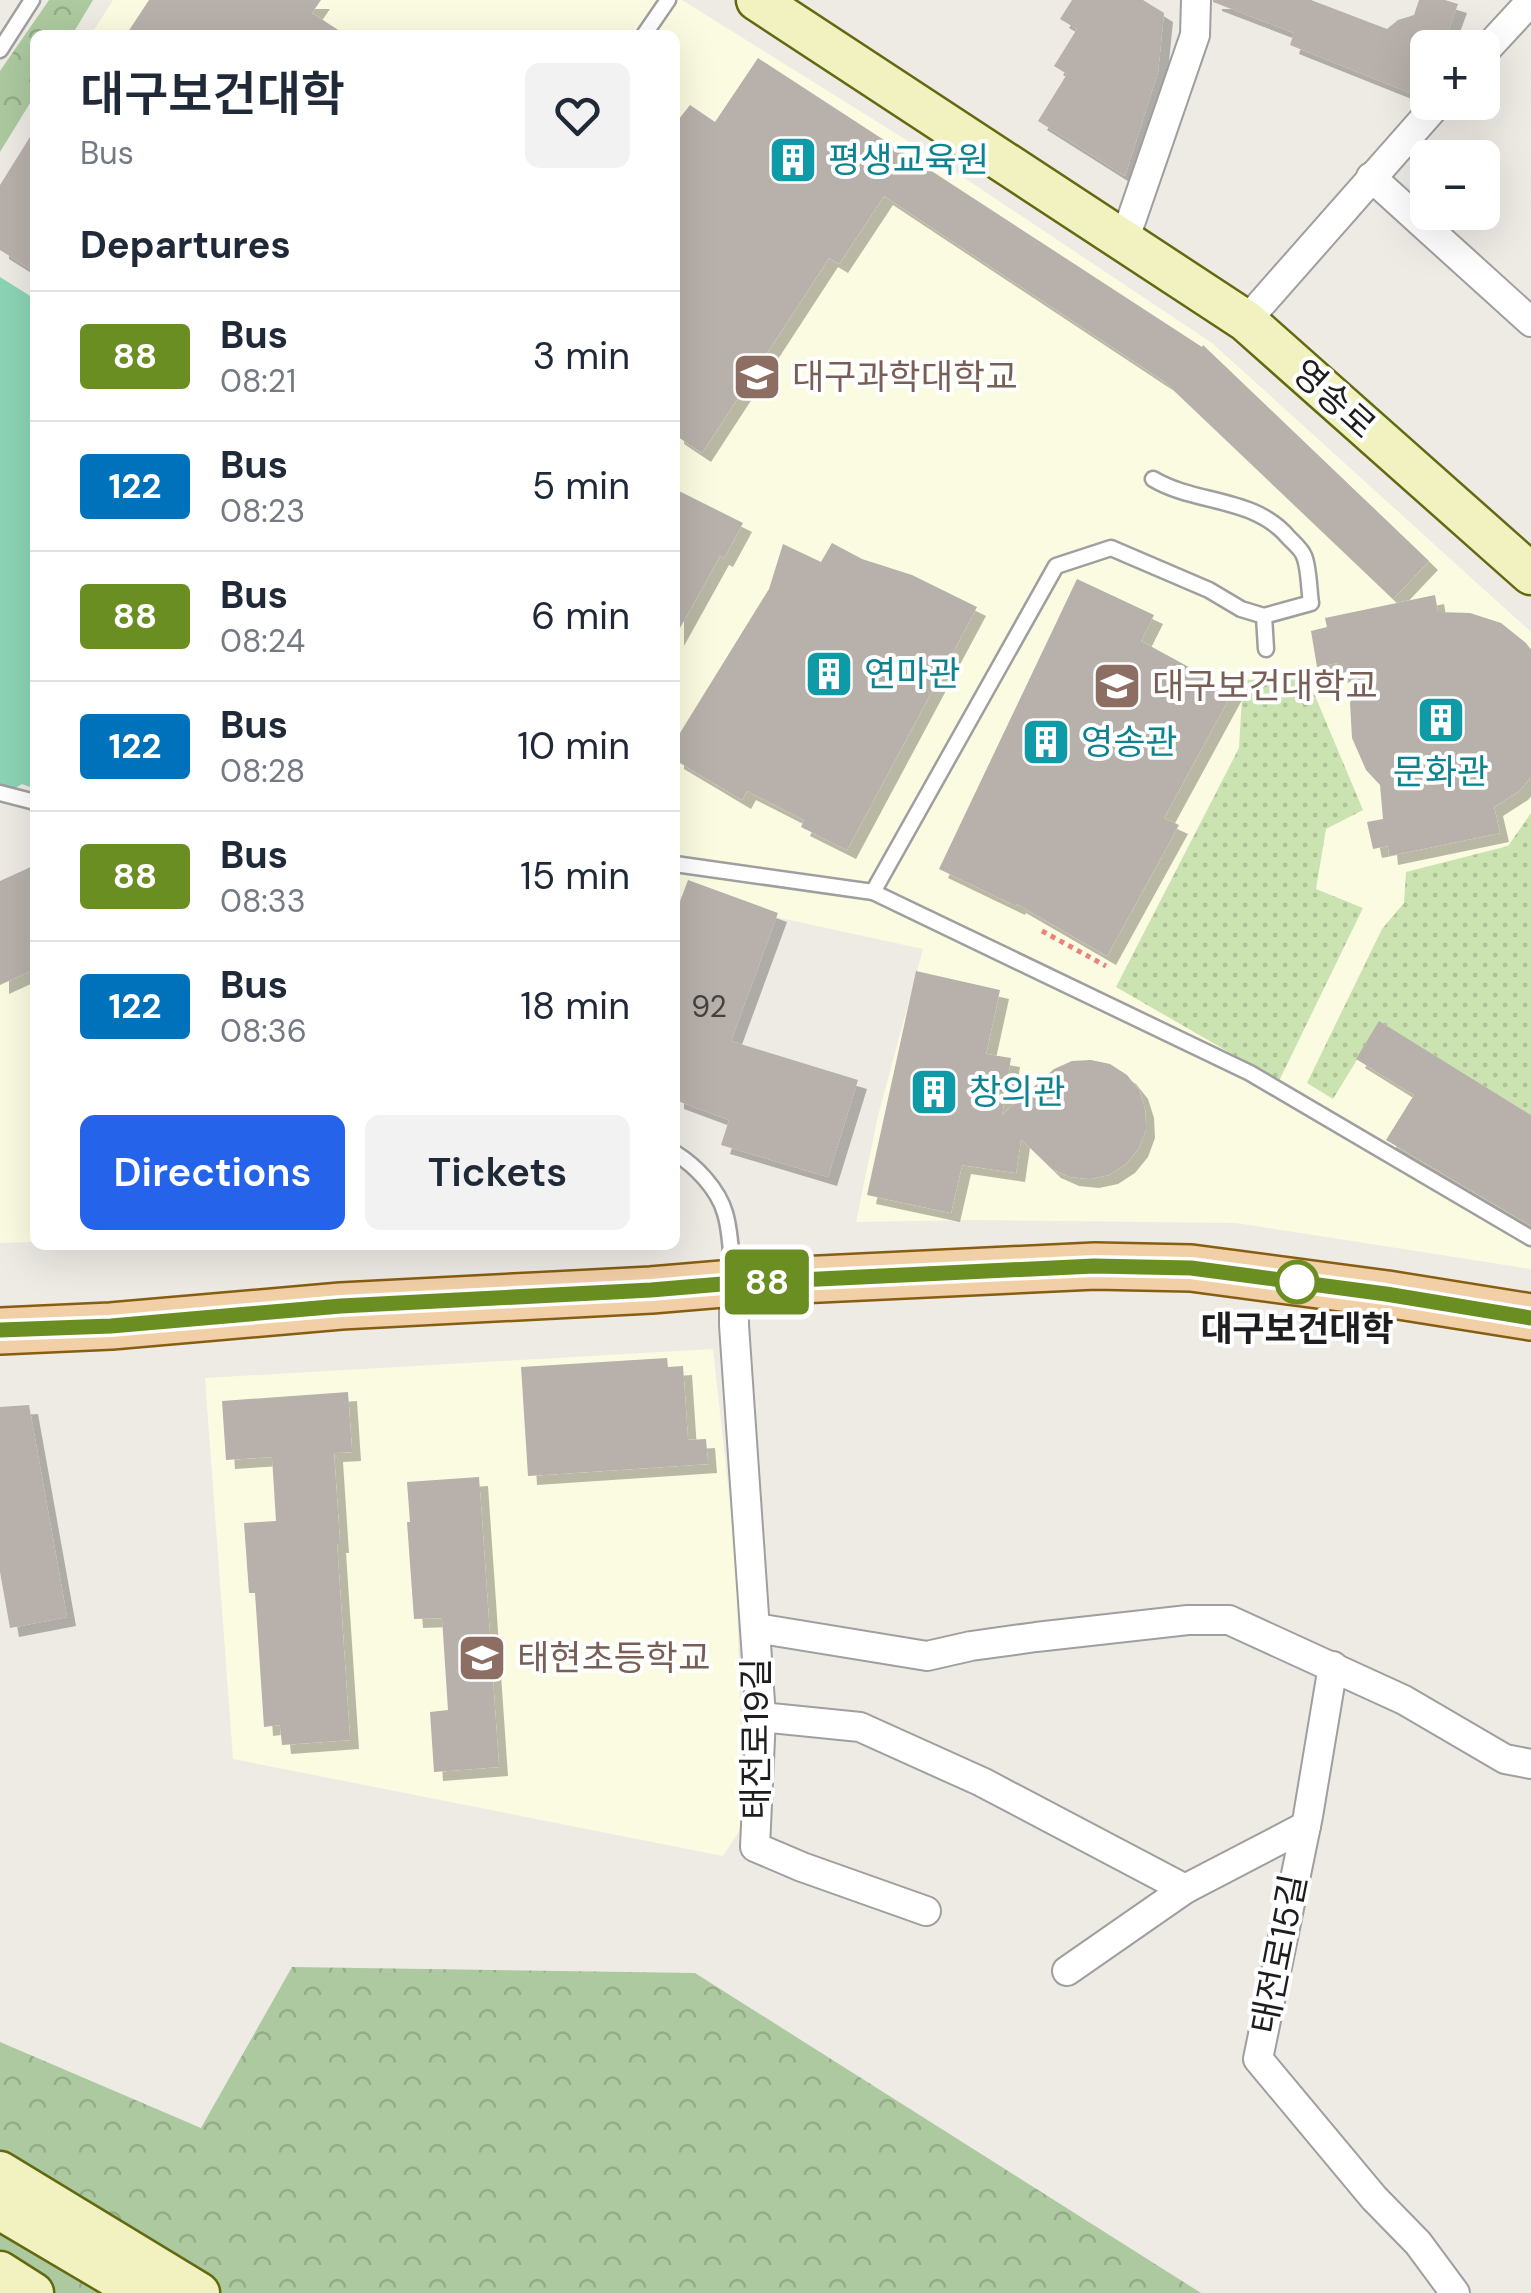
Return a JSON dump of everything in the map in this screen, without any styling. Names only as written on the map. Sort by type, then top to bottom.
[{"type":"main road","name":"영송로","points":[[757,0],[1246,321],[1531,574]]},
{"type":"main road","points":[[0,1330],[111,1326],[341,1306],[734,1283],[1094,1266],[1191,1268],[1531,1318]]},
{"type":"main road","points":[[0,2172],[200,2293]]},
{"type":"main road","points":[[0,2209],[142,2293]]},
{"type":"main road","points":[[0,2272],[33,2293]]},
{"type":"street","points":[[1124,242],[1194,36],[1196,0]]},
{"type":"street","points":[[1500,35],[1531,1]]},
{"type":"street","points":[[1246,321],[1423,120]]},
{"type":"street","points":[[1371,177],[1531,322]]},
{"type":"street","name":"태전로19길","points":[[734,1283],[761,1718],[755,1846],[926,1911]]},
{"type":"street","name":"태전로19길","points":[[756,1628],[927,1656],[1036,1637],[1188,1620],[1229,1620],[1332,1666]]},
{"type":"street","points":[[1332,1666],[1404,1700],[1504,1759],[1531,1764]]},
{"type":"street","name":"태전로15길","points":[[1332,1666],[1306,1826],[1258,2059],[1374,2198],[1418,2243],[1455,2293]]},
{"type":"street","points":[[761,1718],[860,1727],[982,1782],[1185,1889]]},
{"type":"street","points":[[1066,1971],[1185,1889],[1306,1826]]},
{"type":"lane","points":[[0,50],[32,0]]},
{"type":"lane","points":[[647,30],[668,0]]},
{"type":"lane","points":[[873,892],[1056,566],[1110,548],[1264,616],[1311,604],[1304,556],[1280,528],[1260,513],[1238,504],[1183,493],[1152,479]]},
{"type":"lane","points":[[1264,616],[1266,649]]},
{"type":"lane","points":[[0,792],[30,801]]},
{"type":"lane","points":[[680,865],[873,892],[1250,1072],[1531,1238]]},
{"type":"lane","points":[[680,1156],[704,1176],[725,1212],[734,1283]]},
{"type":"path","points":[[1042,931],[1106,966]]},
{"type":"shaded area","name":"대구보건대학교","points":[[113,0],[682,0],[924,151],[1212,343],[1531,632],[1531,1269],[1236,1223],[856,1222],[878,1116],[923,949],[680,896],[680,30],[94,30]]},
{"type":"shaded area","points":[[30,869],[30,1242],[0,1243],[0,883]]},
{"type":"shaded area","name":"태현초등학교","points":[[713,1349],[736,1558],[743,1825],[723,1856],[233,1759],[205,1378]]},
{"type":"green space","points":[[49,0],[93,0],[75,30],[30,30],[30,103],[0,152],[0,71]]},
{"type":"green space","points":[[0,277],[30,296],[30,787],[22,784],[14,789],[0,785]]},
{"type":"green space","points":[[1308,679],[1363,810],[1326,829],[1316,889],[1363,908],[1279,1081],[1116,987],[1239,748],[1243,680]]},
{"type":"green space","points":[[1531,813],[1531,1115],[1380,1022],[1333,1099],[1307,1083],[1382,929],[1404,903],[1406,872],[1508,846]]},
{"type":"green space","points":[[292,1967],[695,1973],[1201,2293],[0,2293],[0,2042],[201,2128]]},
{"type":"building","points":[[149,0],[321,0],[312,13],[338,30],[129,30]]},
{"type":"building","points":[[1072,0],[1143,0],[1164,13],[1158,72],[1125,176],[1038,121],[1067,74],[1054,66],[1077,29],[1060,19]]},
{"type":"building","points":[[1311,0],[1387,29],[1414,15],[1419,0],[1458,4],[1449,30],[1410,30],[1410,93],[1290,45],[1294,33],[1213,2]]},
{"type":"building","points":[[758,58],[1203,345],[1429,561],[1393,599],[1165,382],[884,196],[839,264],[829,258],[702,453],[680,438],[680,118],[690,105],[715,122]]},
{"type":"building","points":[[30,137],[30,269],[0,250],[0,185]]},
{"type":"building","points":[[680,492],[743,523],[724,558],[720,556],[680,628]]},
{"type":"building","name":"연마관","points":[[832,543],[862,559],[912,575],[977,607],[847,850],[801,827],[804,820],[747,791],[742,800],[680,763],[680,733],[769,589],[783,544],[821,562]]},
{"type":"building","points":[[1077,579],[1154,615],[1141,641],[1233,691],[1164,818],[1179,825],[1107,956],[1017,904],[939,869]]},
{"type":"building","name":"문화관","points":[[1435,595],[1438,612],[1470,613],[1501,623],[1531,650],[1531,777],[1519,791],[1494,807],[1500,833],[1389,856],[1388,846],[1373,849],[1367,822],[1383,819],[1380,785],[1366,770],[1352,738],[1350,703],[1360,669],[1337,674],[1337,663],[1317,667],[1311,631],[1327,627],[1325,618]]},
{"type":"building","points":[[30,867],[30,971],[0,985],[0,881]]},
{"type":"building","points":[[688,880],[778,913],[731,1041],[858,1080],[828,1177],[721,1145],[729,1120],[680,1102],[680,902]]},
{"type":"building","points":[[916,971],[1000,990],[986,1054],[1011,1058],[1002,1115],[1054,1069],[1072,1061],[1110,1064],[1127,1075],[1139,1090],[1146,1129],[1139,1148],[1126,1164],[1109,1175],[1090,1179],[1070,1177],[1052,1169],[1021,1139],[1016,1173],[962,1165],[951,1213],[867,1195]]},
{"type":"building","points":[[1379,1021],[1531,1115],[1531,1226],[1386,1140],[1414,1095],[1356,1059]]},
{"type":"building","points":[[667,1358],[668,1367],[683,1366],[688,1440],[706,1439],[708,1464],[528,1476],[521,1367]]},
{"type":"building","points":[[348,1392],[352,1452],[334,1453],[350,1740],[282,1745],[280,1725],[264,1727],[255,1593],[249,1593],[244,1523],[276,1521],[272,1457],[226,1460],[222,1401]]},
{"type":"building","points":[[29,1405],[67,1617],[10,1628],[0,1572],[0,1407]]},
{"type":"building","points":[[479,1477],[499,1767],[434,1772],[430,1712],[448,1710],[442,1618],[414,1619],[407,1482]]},
{"type":"bus line","name":"88","points":[[0,1330],[111,1326],[341,1306],[734,1283],[1094,1266],[1191,1268],[1531,1318]]},
{"type":"place","name":"평생교육원","points":[[793,160]]},
{"type":"place","name":"대구과학대학교","points":[[757,377]]},
{"type":"place","name":"연마관","points":[[829,674]]},
{"type":"place","name":"대구보건대학교","points":[[1117,686]]},
{"type":"place","name":"문화관","points":[[1441,720]]},
{"type":"place","name":"영송관","points":[[1046,742]]},
{"type":"place","name":"창의관","points":[[934,1092]]},
{"type":"place","name":"대구보건대학","points":[[1297,1282]]},
{"type":"place","name":"태현초등학교","points":[[482,1658]]}]
